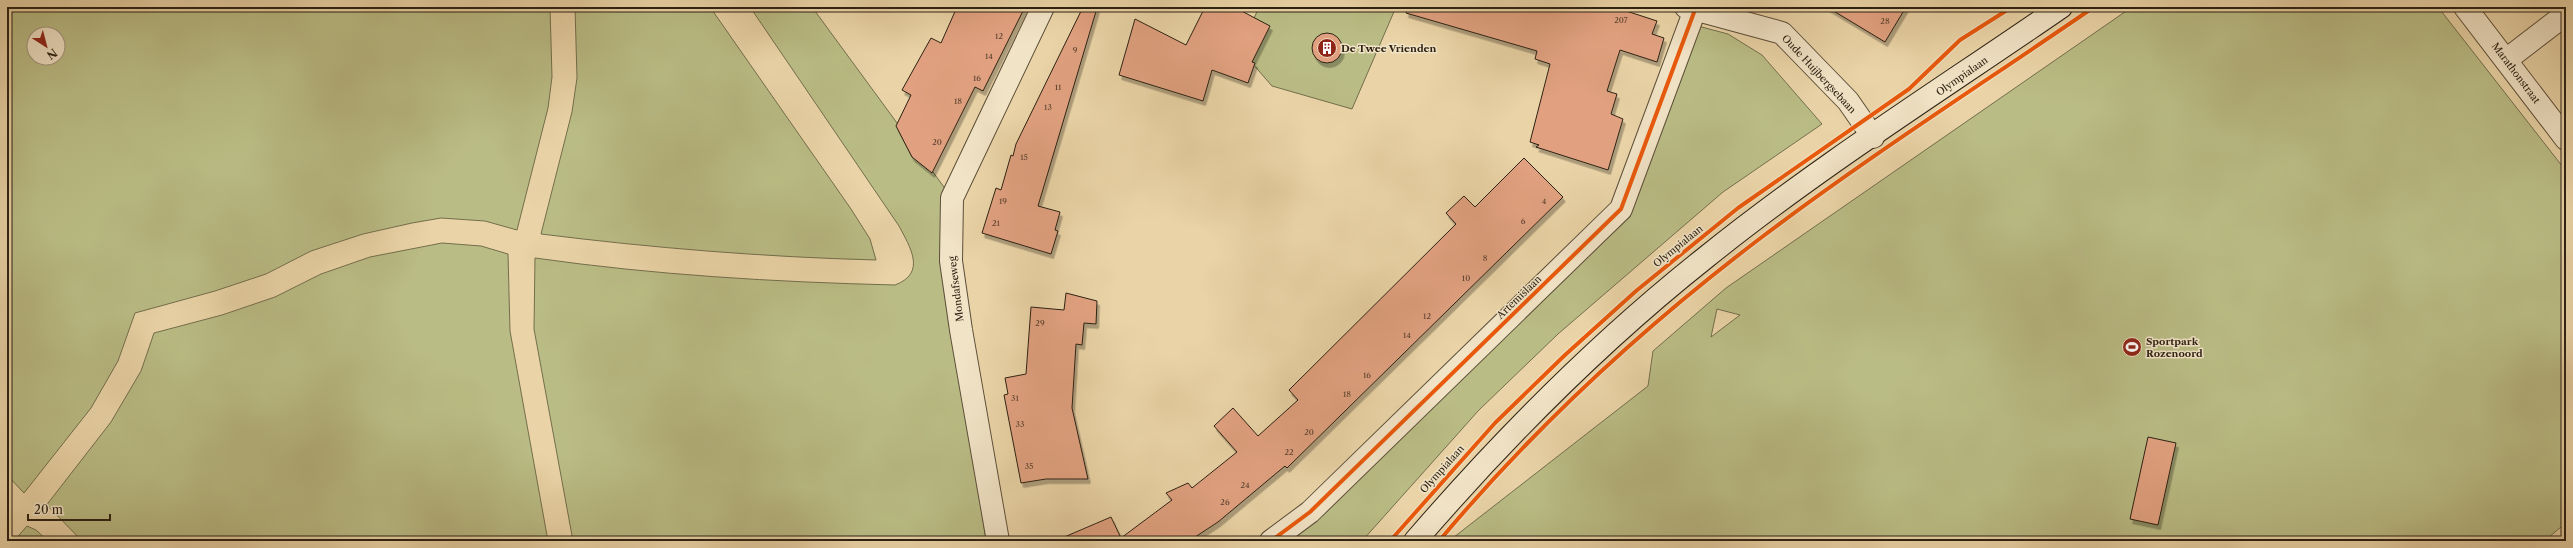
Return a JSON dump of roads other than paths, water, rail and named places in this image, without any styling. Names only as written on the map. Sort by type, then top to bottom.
[{"type":"street","name":"Mondafseweg","points":[[998,541],[960,330],[952,269],[952,198],[1043,7]]},
{"type":"street","name":"Olympialaan","points":[[1415,541],[1496,449],[1602,346],[1704,258],[1794,191],[2061,7]]},
{"type":"street","name":"Marathonstraat","points":[[2465,7],[2566,139]]},
{"type":"street","name":"Oude Huijbergsebaan","points":[[1692,8],[1782,33],[1848,101],[1873,137]]},
{"type":"street","name":"Artemislaan","points":[[1271,541],[1310,512],[1621,209],[1692,8]]},
{"type":"street","points":[[2506,60],[2566,14]]},
{"type":"place","name":"De Twee Vrienden","points":[[1327,48]]},
{"type":"place","name":"Sportpark Rozenoord","points":[[2132,347]]}]
